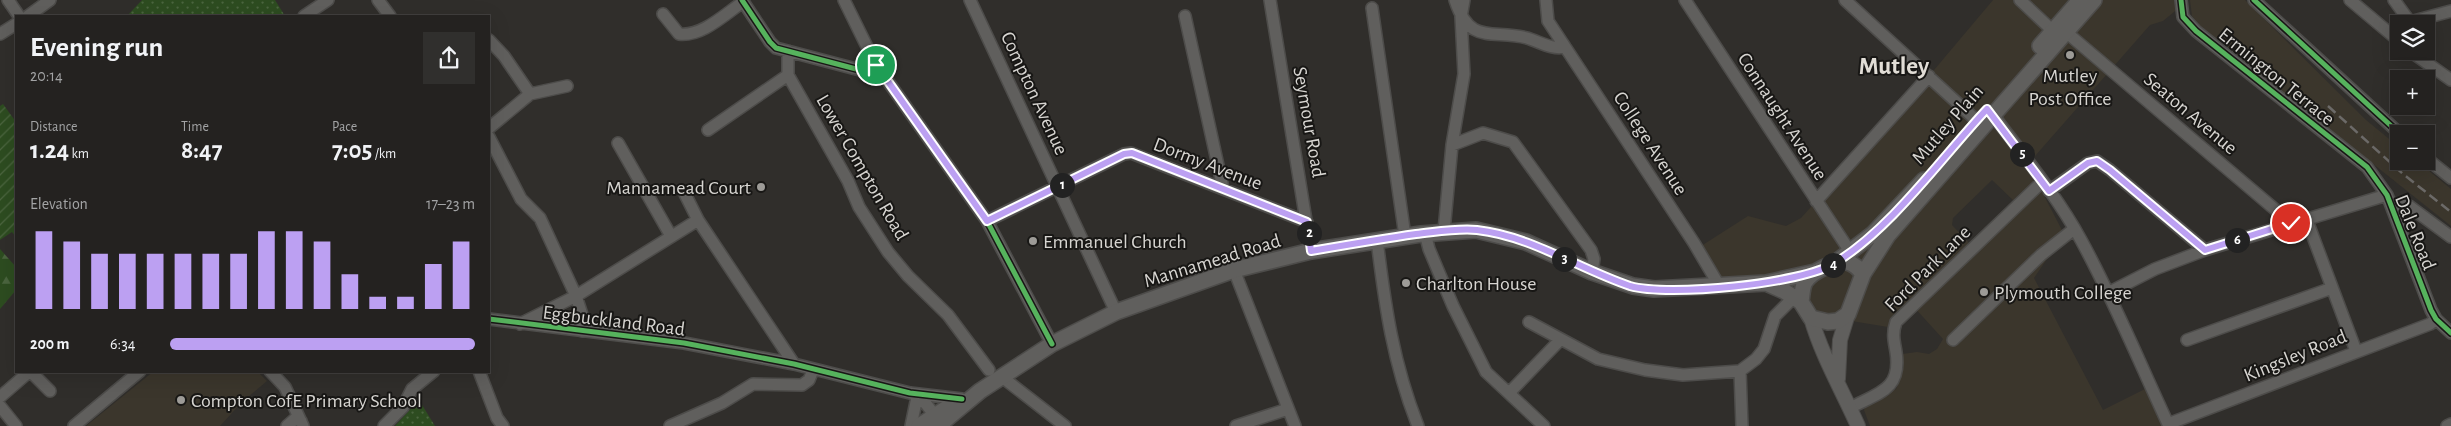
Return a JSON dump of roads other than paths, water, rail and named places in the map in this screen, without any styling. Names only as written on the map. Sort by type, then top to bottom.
[{"type":"main road","name":"Mutley Plain","points":[[2060,32],[2080,0]]},
{"type":"main road","name":"Mutley Plain","points":[[1864,274],[1874,254],[1889,234],[1990,112],[2060,32],[2094,0]]},
{"type":"main road","name":"Mutley Plain","points":[[1834,264],[1851,253],[1892,215],[1976,120],[1990,112]]},
{"type":"main road","name":"Mannamead Road","points":[[918,426],[938,421],[980,391],[996,373],[1116,312],[1234,270],[1311,251],[1426,233],[1476,230],[1526,242],[1592,272],[1632,286],[1654,289],[1720,287],[1766,283],[1815,272]]},
{"type":"main road","points":[[1766,283],[1798,300],[1811,318],[1828,322],[1838,321],[1848,314],[1864,274],[1857,266],[1847,262],[1834,264],[1815,272],[1805,283],[1798,300]]},
{"type":"main road","name":"Mannamead Road","points":[[938,421],[962,399],[980,391]]},
{"type":"street","points":[[8,0],[18,15]]},
{"type":"street","points":[[29,15],[50,0]]},
{"type":"street","points":[[306,15],[328,0]]},
{"type":"street","points":[[378,0],[389,15]]},
{"type":"street","points":[[844,0],[876,65],[876,74]]},
{"type":"street","name":"Compton Avenue","points":[[970,0],[1116,312]]},
{"type":"street","name":"Seymour Road","points":[[1270,0],[1311,251]]},
{"type":"street","points":[[1456,0],[1461,17],[1467,25],[1484,34],[1526,38],[1557,49],[1565,47]]},
{"type":"street","points":[[1444,231],[1452,145],[1464,74],[1461,17],[1464,0]]},
{"type":"street","name":"College Avenue","points":[[1546,0],[1548,21],[1694,243],[1720,287]]},
{"type":"street","name":"Connaught Avenue","points":[[1685,0],[1851,253]]},
{"type":"street","points":[[1845,0],[1976,120]]},
{"type":"street","name":"Seaton Avenue","points":[[2020,0],[2291,223]]},
{"type":"street","name":"Ermington Terrace","points":[[2181,0],[2180,7],[2184,18],[2196,31],[2367,167]]},
{"type":"street","points":[[2254,0],[2390,125]]},
{"type":"street","points":[[2350,0],[2390,33]]},
{"type":"street","points":[[2394,0],[2410,22],[2451,11]]},
{"type":"street","points":[[663,14],[679,34],[686,35],[698,32],[743,1],[776,48],[876,74],[887,80],[987,221],[1052,344]]},
{"type":"street","points":[[1372,8],[1405,236]]},
{"type":"street","points":[[1185,16],[1223,188]]},
{"type":"street","points":[[0,34],[15,25]]},
{"type":"street","points":[[490,41],[504,56],[530,94]]},
{"type":"street","name":"Lower Compton Road","points":[[788,51],[788,75],[848,182],[859,207],[888,252],[908,276],[948,315],[996,373],[1065,426]]},
{"type":"street","points":[[2423,60],[2451,80]]},
{"type":"street","points":[[708,130],[788,75]]},
{"type":"street","points":[[1816,202],[1929,76]]},
{"type":"street","points":[[490,127],[530,94],[567,86]]},
{"type":"street","points":[[1990,112],[2046,187],[2074,229],[2108,293],[2168,425]]},
{"type":"street","points":[[1452,145],[1483,133],[1513,142],[1591,250],[1594,259],[1592,272]]},
{"type":"street","points":[[490,139],[521,199],[540,218],[576,296],[584,321],[582,331]]},
{"type":"street","points":[[618,143],[671,236]]},
{"type":"street","name":"Dormy Avenue","points":[[987,221],[1124,154],[1132,153],[1307,222]]},
{"type":"street","name":"Ford Park Lane","points":[[1850,408],[1890,386],[1897,374],[1897,360],[1892,333],[1896,322],[2017,206],[2088,163],[2097,161],[2110,170],[2205,250]]},
{"type":"street","points":[[2435,165],[2451,178]]},
{"type":"street","name":"Dale Road","points":[[2367,167],[2388,199],[2436,318],[2451,333]]},
{"type":"street","points":[[685,194],[698,220],[794,364]]},
{"type":"street","points":[[2108,293],[2155,269],[2205,250],[2306,218],[2388,199],[2409,206],[2451,238]]},
{"type":"street","points":[[2306,218],[2356,351]]},
{"type":"street","points":[[520,324],[576,296],[698,220]]},
{"type":"street","points":[[1953,340],[2041,256],[2074,229]]},
{"type":"street","points":[[1426,233],[1429,249],[1453,306],[1486,372],[1544,426]]},
{"type":"street","points":[[1377,240],[1387,321],[1404,392],[1418,426]]},
{"type":"street","points":[[1234,270],[1295,426]]},
{"type":"street","points":[[2187,340],[2332,288]]},
{"type":"street","points":[[1529,322],[1598,359],[1645,370],[1683,374],[1740,370],[1748,366],[1760,354],[1775,316],[1798,300]]},
{"type":"street","points":[[1838,381],[1840,340],[1848,314]]},
{"type":"street","points":[[1811,318],[1827,362],[1838,381],[1858,426]]},
{"type":"street","name":"Kingsley Road","points":[[2168,425],[2430,324],[2436,318]]},
{"type":"street","name":"Eggbuckland Road","points":[[490,319],[684,343],[794,364],[913,395],[962,399]]},
{"type":"street","points":[[1509,393],[1560,340]]},
{"type":"street","points":[[670,426],[722,403],[753,384],[802,384],[809,380],[814,370]]},
{"type":"street","points":[[1740,370],[1742,426]]},
{"type":"street","points":[[0,396],[28,373]]},
{"type":"street","points":[[32,373],[50,391]]},
{"type":"street","points":[[74,426],[138,373]]},
{"type":"street","points":[[272,373],[285,387],[302,423]]},
{"type":"street","points":[[384,426],[402,406],[412,389],[432,373]]},
{"type":"street","points":[[480,373],[497,418],[503,426]]},
{"type":"street","points":[[913,395],[938,421]]},
{"type":"street","points":[[911,426],[913,395]]},
{"type":"street","points":[[0,406],[16,426]]},
{"type":"street","points":[[1236,426],[1288,409]]},
{"type":"street","points":[[287,426],[295,419],[302,423]]},
{"type":"street","points":[[2447,426],[2451,424]]},
{"type":"railway","points":[[2328,106],[2403,174],[2451,212]]},
{"type":"place","name":"Mutley Post Office","points":[[2070,55]]},
{"type":"place","name":"Mannamead Court","points":[[761,187]]},
{"type":"place","name":"Emmanuel Church","points":[[1033,241]]},
{"type":"place","name":"Charlton House","points":[[1406,283]]},
{"type":"place","name":"Plymouth College","points":[[1984,292]]},
{"type":"place","name":"Compton CofE Primary School","points":[[181,400]]},
{"type":"district","name":"Mutley","points":[[1894,65]]}]
